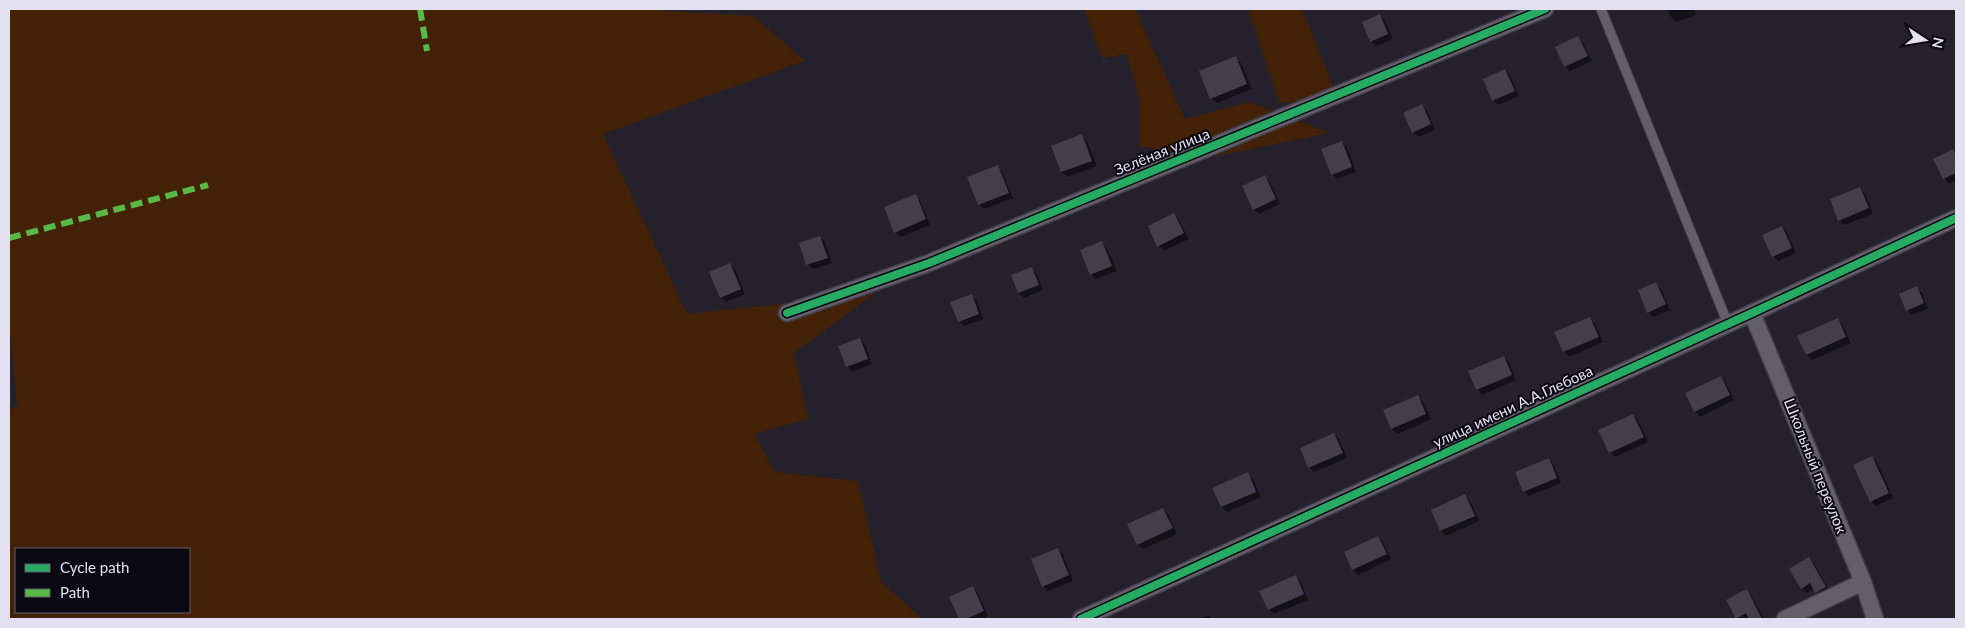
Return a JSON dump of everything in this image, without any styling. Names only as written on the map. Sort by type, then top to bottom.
[{"type":"street","name":"Зелёная улица","points":[[787,313],[929,263],[1545,9]]},
{"type":"street","name":"улица имени А.А.Глебова","points":[[1081,619],[1956,218]]},
{"type":"street","name":"Школьный переулок","points":[[1752,313],[1863,582],[1875,619]]},
{"type":"street","points":[[1785,619],[1863,582]]},
{"type":"lane","points":[[1601,9],[1728,324]]},
{"type":"shaded area","points":[[9,9],[666,9],[666,11],[753,16],[805,61],[603,134],[687,314],[874,294],[794,353],[808,419],[754,434],[775,472],[858,481],[881,582],[922,619],[9,619],[9,411],[17,405],[9,321]]},
{"type":"shaded area","points":[[1084,9],[1135,9],[1185,119],[1249,102],[1330,133],[1216,156],[1140,147],[1140,102],[1127,54],[1102,58]]},
{"type":"shaded area","points":[[1248,9],[1302,9],[1332,84],[1331,107],[1279,102]]},
{"type":"building","points":[[1380,14],[1388,34],[1370,42],[1362,22]]},
{"type":"building","points":[[1578,36],[1588,56],[1564,67],[1555,47]]},
{"type":"building","points":[[1236,56],[1247,84],[1210,99],[1199,71]]},
{"type":"building","points":[[1505,69],[1515,91],[1492,101],[1483,79]]},
{"type":"building","points":[[1422,104],[1431,124],[1412,133],[1403,113]]},
{"type":"building","points":[[1082,134],[1092,161],[1061,172],[1051,146]]},
{"type":"building","points":[[1342,141],[1352,167],[1331,175],[1321,149]]},
{"type":"building","points":[[1953,149],[1956,156],[1956,173],[1943,179],[1933,159]]},
{"type":"building","points":[[998,165],[1009,193],[978,205],[967,177]]},
{"type":"building","points":[[1265,175],[1276,199],[1253,210],[1242,186]]},
{"type":"building","points":[[1860,187],[1869,208],[1838,221],[1830,199]]},
{"type":"building","points":[[916,194],[926,219],[894,233],[884,207]]},
{"type":"building","points":[[1174,213],[1184,233],[1157,247],[1148,226]]},
{"type":"building","points":[[1782,226],[1792,248],[1772,257],[1762,235]]},
{"type":"building","points":[[820,236],[828,258],[806,265],[799,243]]},
{"type":"building","points":[[1102,241],[1112,266],[1090,275],[1080,250]]},
{"type":"building","points":[[730,263],[741,289],[720,298],[709,272]]},
{"type":"building","points":[[1032,267],[1039,285],[1018,293],[1011,275]]},
{"type":"building","points":[[1656,282],[1666,304],[1647,313],[1638,290]]},
{"type":"building","points":[[1917,286],[1924,303],[1906,311],[1899,294]]},
{"type":"building","points":[[972,294],[979,314],[958,322],[950,302]]},
{"type":"building","points":[[1590,317],[1599,337],[1563,352],[1554,332]]},
{"type":"building","points":[[1838,318],[1846,337],[1806,355],[1797,336]]},
{"type":"building","points":[[860,338],[868,359],[846,367],[838,346]]},
{"type":"building","points":[[1504,356],[1512,375],[1476,390],[1468,371]]},
{"type":"building","points":[[1721,376],[1730,395],[1694,412],[1685,393]]},
{"type":"building","points":[[1418,395],[1426,414],[1391,429],[1383,410]]},
{"type":"building","points":[[1633,414],[1644,437],[1609,453],[1598,430]]},
{"type":"building","points":[[1334,433],[1343,453],[1308,468],[1300,448]]},
{"type":"building","points":[[1872,456],[1889,493],[1870,502],[1853,465]]},
{"type":"building","points":[[1549,458],[1557,478],[1523,492],[1515,472]]},
{"type":"building","points":[[1248,472],[1256,492],[1221,507],[1212,488]]},
{"type":"building","points":[[1465,494],[1475,516],[1440,531],[1431,510]]},
{"type":"building","points":[[1163,508],[1173,528],[1137,545],[1127,524]]},
{"type":"building","points":[[1378,536],[1387,554],[1352,570],[1344,552]]},
{"type":"building","points":[[1058,548],[1069,575],[1042,587],[1031,559]]},
{"type":"building","points":[[1809,557],[1826,587],[1815,593],[1810,583],[1801,589],[1789,569]]},
{"type":"building","points":[[1296,575],[1304,594],[1268,610],[1259,591]]},
{"type":"building","points":[[973,586],[984,611],[966,619],[959,619],[949,597]]},
{"type":"building","points":[[1747,589],[1762,619],[1749,619],[1746,613],[1736,619],[1726,600]]},
{"type":"marked path","points":[[420,9],[427,51]]},
{"type":"marked path","points":[[9,238],[208,185]]},
{"type":"cycle path","points":[[787,313],[929,263],[1545,9]]},
{"type":"cycle path","points":[[1081,619],[1956,218]]}]
